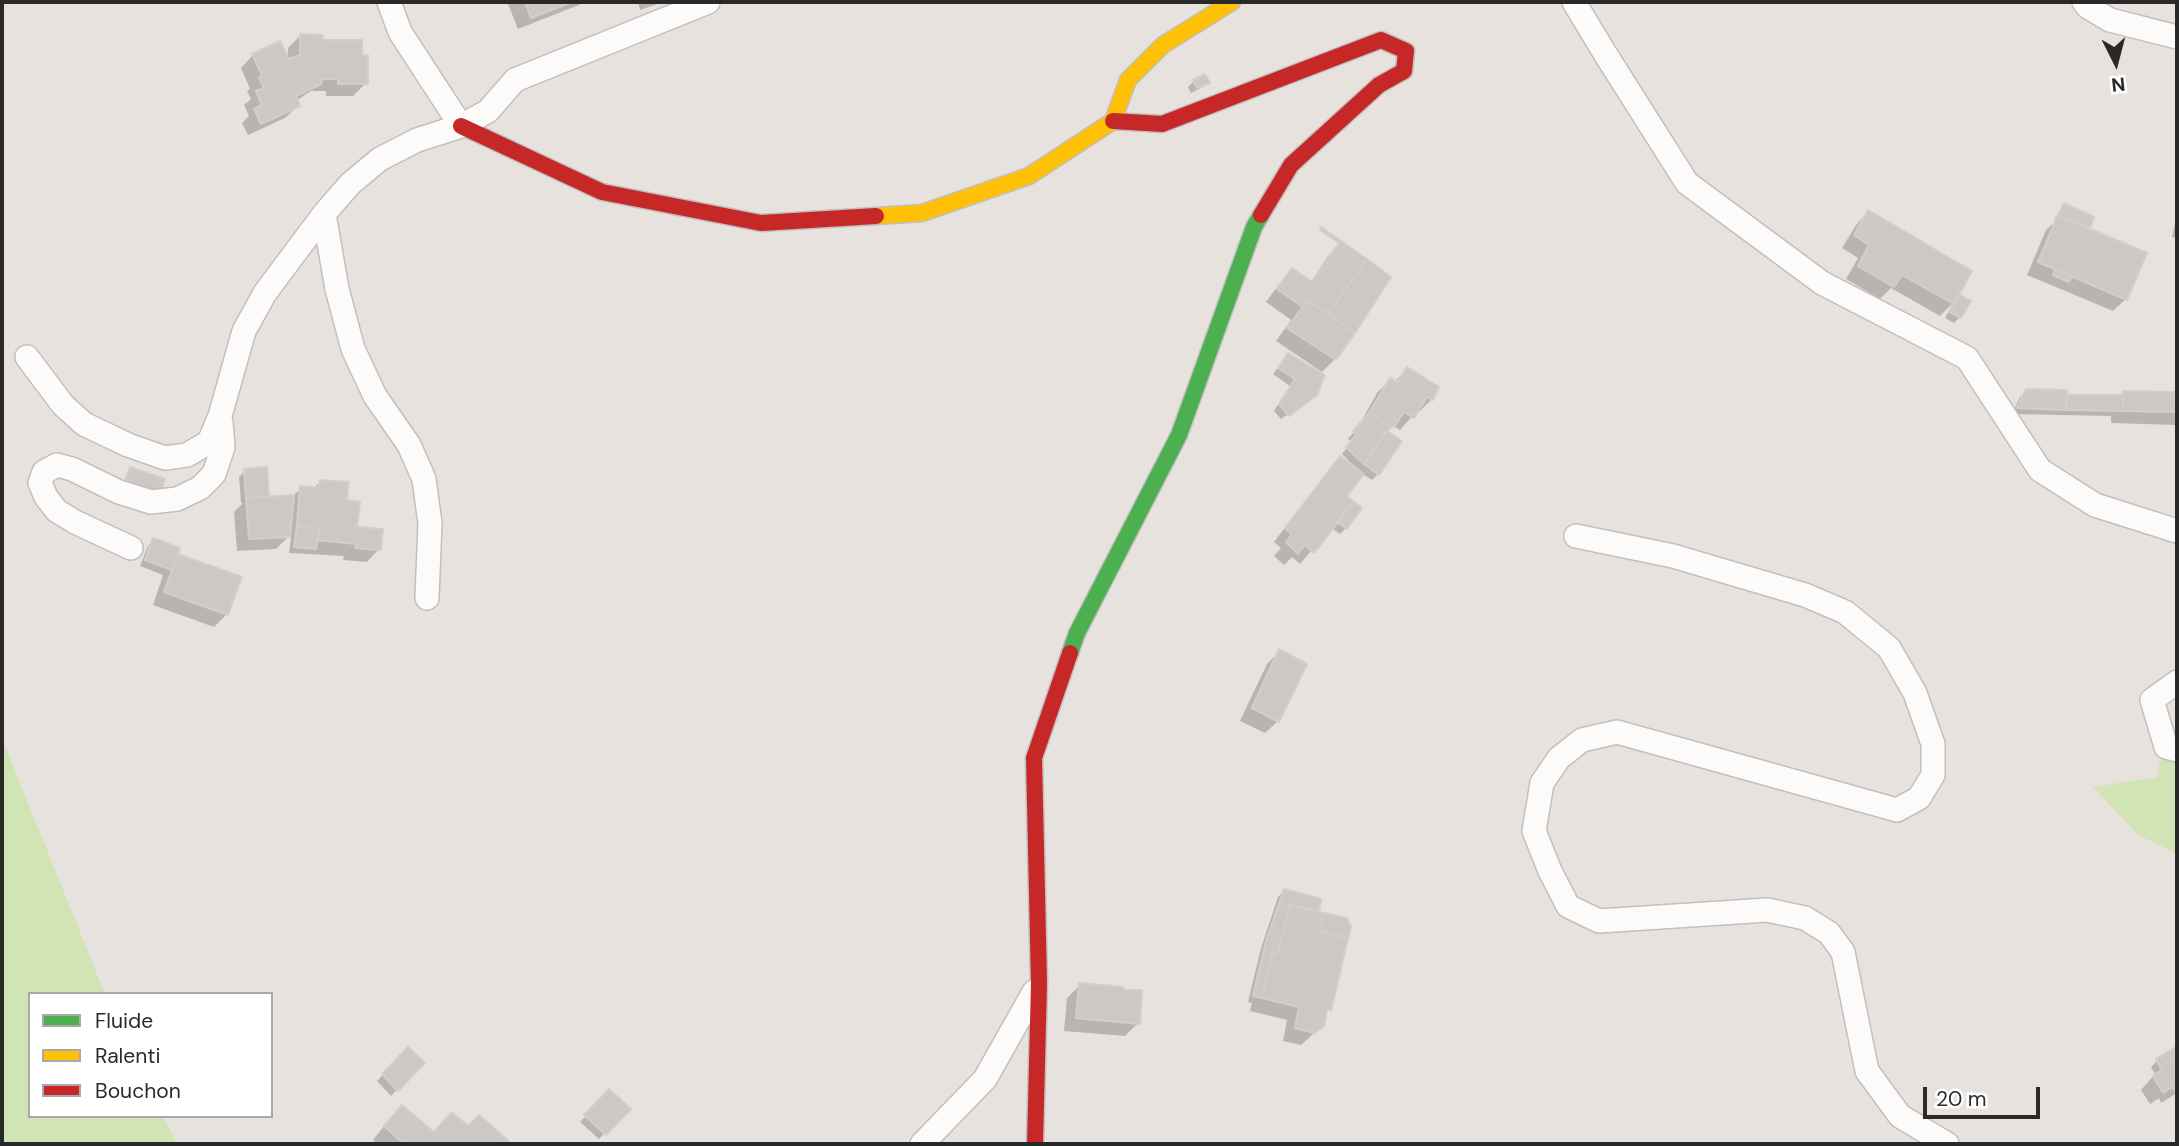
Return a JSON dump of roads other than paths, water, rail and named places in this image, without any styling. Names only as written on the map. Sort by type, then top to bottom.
[{"type":"street","points":[[461,126],[602,192],[761,223],[922,213],[1030,176],[1113,121],[1128,80],[1163,45],[1232,2]]},
{"type":"street","points":[[1035,1144],[1040,983],[1034,758],[1077,633],[1178,435],[1254,227],[1291,165],[1379,85],[1404,71],[1406,51],[1381,40],[1162,124],[1113,121]]},
{"type":"lane","points":[[389,2],[400,32],[461,126]]},
{"type":"lane","points":[[27,357],[63,405],[84,424],[128,445],[165,458],[187,456],[209,442],[220,416],[244,331],[265,293],[350,184],[380,159],[417,140],[461,126],[488,111],[515,80],[708,2]]},
{"type":"lane","points":[[1574,2],[1687,183],[1822,283],[1967,358],[2040,470],[2095,505],[2177,531]]},
{"type":"lane","points":[[2084,2],[2110,20],[2177,37]]},
{"type":"lane","points":[[324,214],[337,289],[353,349],[375,396],[409,445],[424,479],[430,523],[427,598]]},
{"type":"lane","points":[[131,548],[57,511],[46,497],[40,483],[44,472],[57,465],[72,469],[119,492],[151,502],[177,499],[200,488],[214,474],[223,447],[220,416]]},
{"type":"lane","points":[[1576,536],[1673,556],[1805,596],[1845,612],[1889,648],[1915,693],[1933,744],[1933,775],[1919,798],[1897,810],[1617,732],[1583,740],[1559,758],[1542,783],[1534,831],[1568,906],[1599,921],[1767,910],[1805,918],[1829,933],[1843,951],[1867,1071],[1900,1116],[1947,1144]]},
{"type":"lane","points":[[2177,682],[2152,700],[2166,747],[2177,750]]},
{"type":"lane","points":[[922,1144],[985,1079],[1040,983]]}]
